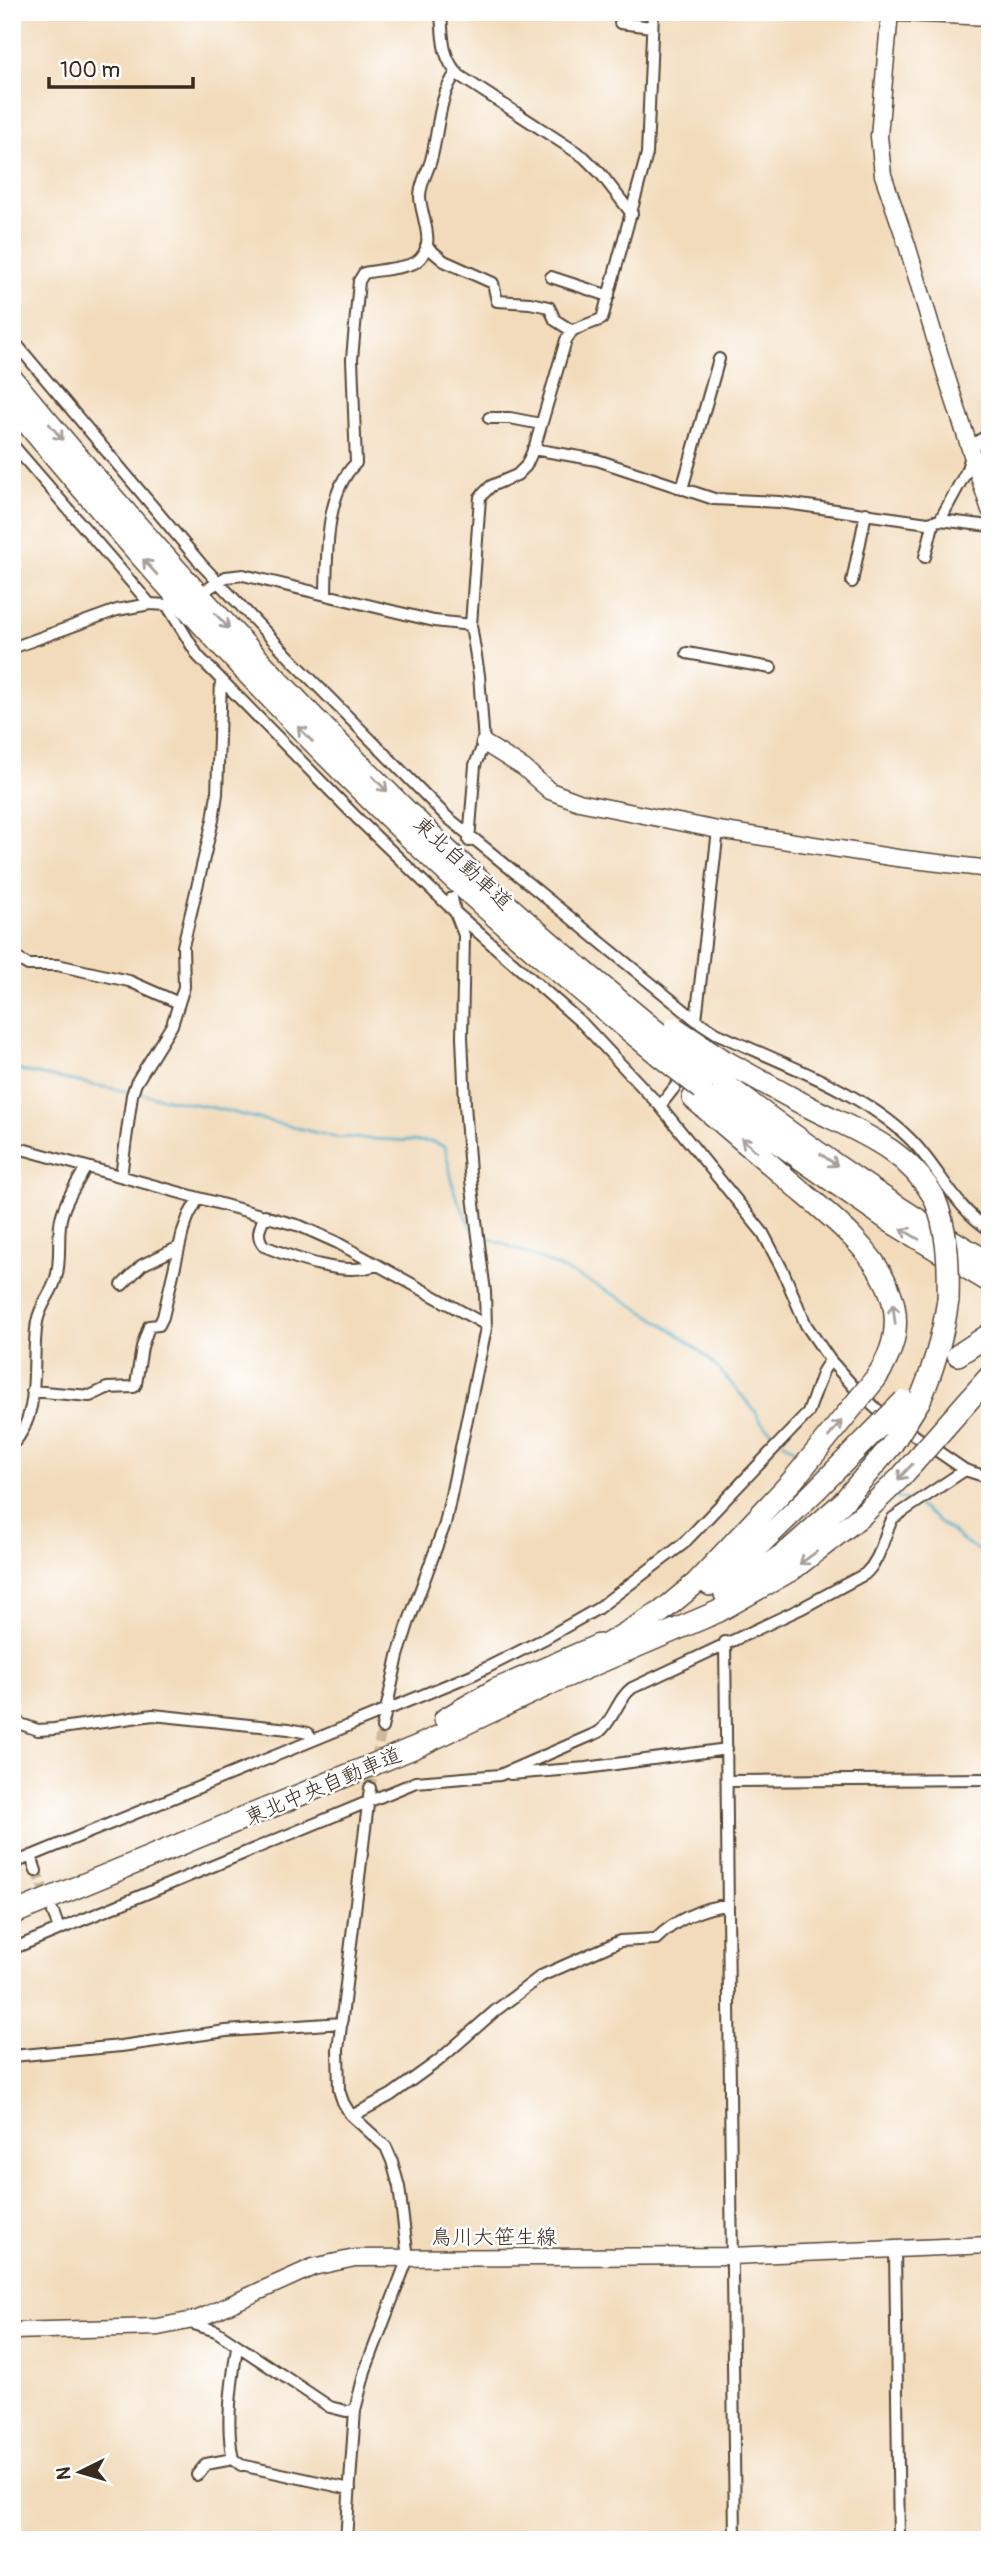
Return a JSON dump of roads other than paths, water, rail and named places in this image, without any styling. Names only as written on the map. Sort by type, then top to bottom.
[{"type":"highway","name":"東北自動車道","points":[[12,379],[138,527],[261,662],[401,805],[664,1048]]},
{"type":"highway","name":"東北自動車道","points":[[12,405],[90,499],[197,620],[381,810],[517,941],[708,1081],[900,1208],[990,1263]]},
{"type":"highway","points":[[626,1643],[696,1583],[793,1480],[876,1378],[890,1354],[895,1331],[888,1287],[874,1264],[821,1209],[708,1081],[664,1048]]},
{"type":"highway","name":"東北自動車道","points":[[708,1081],[788,1152],[891,1222],[990,1282]]},
{"type":"highway","points":[[626,1643],[730,1571],[768,1538],[912,1398],[932,1373],[948,1300],[943,1223],[934,1197],[915,1170],[892,1150],[783,1094],[708,1081]]},
{"type":"highway","points":[[958,1355],[990,1334]]},
{"type":"highway","points":[[626,1643],[718,1612],[768,1585],[817,1552],[861,1516],[901,1476],[990,1377]]},
{"type":"highway","points":[[626,1643],[709,1604],[763,1569],[814,1529],[842,1503],[891,1446],[912,1398]]},
{"type":"highway","name":"東北中央自動車道","points":[[12,1907],[192,1826],[565,1677],[626,1643]]},
{"type":"highway","name":"東北中央自動車道","points":[[12,1914],[291,1800],[447,1726]]},
{"type":"street","points":[[441,12],[444,50],[449,65],[456,73],[584,157],[632,214]]},
{"type":"street","points":[[469,840],[475,765],[484,743],[479,675],[471,625],[480,497],[491,486],[517,475],[526,466],[566,340],[572,331],[602,319],[647,154],[653,12]]},
{"type":"street","points":[[878,12],[990,17]]},
{"type":"street","points":[[890,13],[879,136],[883,175],[990,510]]},
{"type":"street","points":[[620,23],[652,27]]},
{"type":"street","points":[[326,594],[328,528],[340,488],[348,470],[356,463],[352,359],[359,281],[364,273],[414,263],[426,246],[428,236],[420,194],[431,160],[445,91],[456,73]]},
{"type":"street","points":[[426,246],[444,261],[493,283],[497,301],[549,307],[555,320],[572,331]]},
{"type":"street","points":[[551,277],[609,296]]},
{"type":"street","points":[[12,339],[202,565],[469,840],[696,1020],[716,1033],[825,1083],[877,1112],[909,1137],[932,1164],[956,1201],[977,1222],[990,1230]]},
{"type":"street","points":[[682,489],[719,359]]},
{"type":"street","points":[[489,418],[510,418],[541,424]]},
{"type":"street","points":[[925,557],[937,521],[978,441],[990,434]]},
{"type":"street","points":[[12,444],[150,604]]},
{"type":"street","points":[[533,449],[597,460],[714,499],[779,502],[912,521],[990,527]]},
{"type":"street","points":[[852,582],[866,513]]},
{"type":"street","points":[[206,590],[226,577],[243,575],[434,621],[471,625]]},
{"type":"street","points":[[12,648],[117,610],[150,604],[170,604],[198,656],[221,680],[359,820],[455,912],[583,1024],[660,1106],[763,1233],[806,1325],[830,1360],[860,1394],[965,1470],[990,1478]]},
{"type":"street","points":[[687,653],[771,668]]},
{"type":"street","points":[[121,1176],[136,1083],[172,1025],[185,975],[183,946],[217,794],[221,680]]},
{"type":"street","points":[[484,743],[524,768],[550,791],[579,802],[718,830],[897,858],[990,869]]},
{"type":"street","points":[[696,1020],[718,830]]},
{"type":"street","points":[[382,1728],[409,1621],[445,1524],[486,1325],[485,1292],[470,1172],[465,1104],[462,1037],[464,935],[452,898]]},
{"type":"street","points":[[12,952],[28,965],[57,965],[129,981],[178,1003]]},
{"type":"street","points":[[660,1106],[716,1033]]},
{"type":"street","points":[[12,1148],[312,1231],[486,1325]]},
{"type":"street","points":[[12,1445],[26,1424],[32,1391],[37,1324],[41,1305],[55,1281],[59,1265],[60,1223],[86,1167]]},
{"type":"street","points":[[32,1391],[90,1396],[107,1388],[134,1387],[147,1329],[149,1326],[159,1325],[163,1317],[188,1215],[198,1199]]},
{"type":"street","points":[[265,1216],[258,1235],[264,1246],[309,1262],[349,1270],[363,1270],[376,1265]]},
{"type":"street","points":[[122,1285],[142,1265],[179,1247]]},
{"type":"street","points":[[12,1864],[491,1666],[597,1609],[683,1544],[774,1451],[808,1413],[822,1371],[830,1360]]},
{"type":"street","points":[[500,1775],[599,1732],[607,1726],[626,1692],[632,1688],[865,1574],[880,1556],[886,1531],[893,1518],[965,1470]]},
{"type":"street","points":[[725,1642],[735,2540]]},
{"type":"street","points":[[12,1721],[38,1730],[153,1715],[289,1729],[308,1733],[313,1740]]},
{"type":"street","points":[[12,1949],[416,1782],[586,1768],[727,1749]]},
{"type":"street","points":[[727,1781],[990,1779]]},
{"type":"street","points":[[346,2540],[355,2410],[365,2371],[408,2258],[399,2187],[392,2161],[386,2147],[352,2116],[339,2090],[338,2050],[370,1788]]},
{"type":"street","points":[[31,1856],[36,1871]]},
{"type":"street","points":[[352,2116],[391,2095],[438,2061],[495,2011],[541,1976],[620,1941],[656,1939],[666,1928],[711,1906],[728,1905]]},
{"type":"street","points":[[53,1912],[59,1929]]},
{"type":"street","points":[[12,2056],[121,2046],[226,2031],[342,2023]]},
{"type":"street","name":"鳥川大笹生線","points":[[12,2331],[158,2327],[188,2322],[313,2267],[355,2258],[732,2256],[990,2245]]},
{"type":"street","points":[[895,2249],[899,2540]]},
{"type":"street","points":[[188,2322],[216,2332],[330,2407],[355,2410]]},
{"type":"street","points":[[237,2347],[231,2412],[230,2448],[233,2459],[241,2465],[350,2489]]},
{"type":"street","points":[[197,2475],[206,2464],[233,2459]]},
{"type":"waterway","points":[[12,1069],[129,1092]]},
{"type":"waterway","points":[[136,1093],[210,1107],[334,1137],[433,1142],[445,1147],[455,1194],[474,1232]]},
{"type":"waterway","points":[[483,1236],[597,1285],[652,1316],[716,1366],[756,1412],[759,1420],[778,1438]]},
{"type":"waterway","points":[[783,1442],[801,1454]]},
{"type":"waterway","points":[[893,1495],[910,1502]]},
{"type":"waterway","points":[[919,1506],[969,1545],[990,1557]]},
{"type":"tunnel","points":[[370,1788],[382,1728]]},
{"type":"tunnel","points":[[36,1871],[48,1900]]}]
